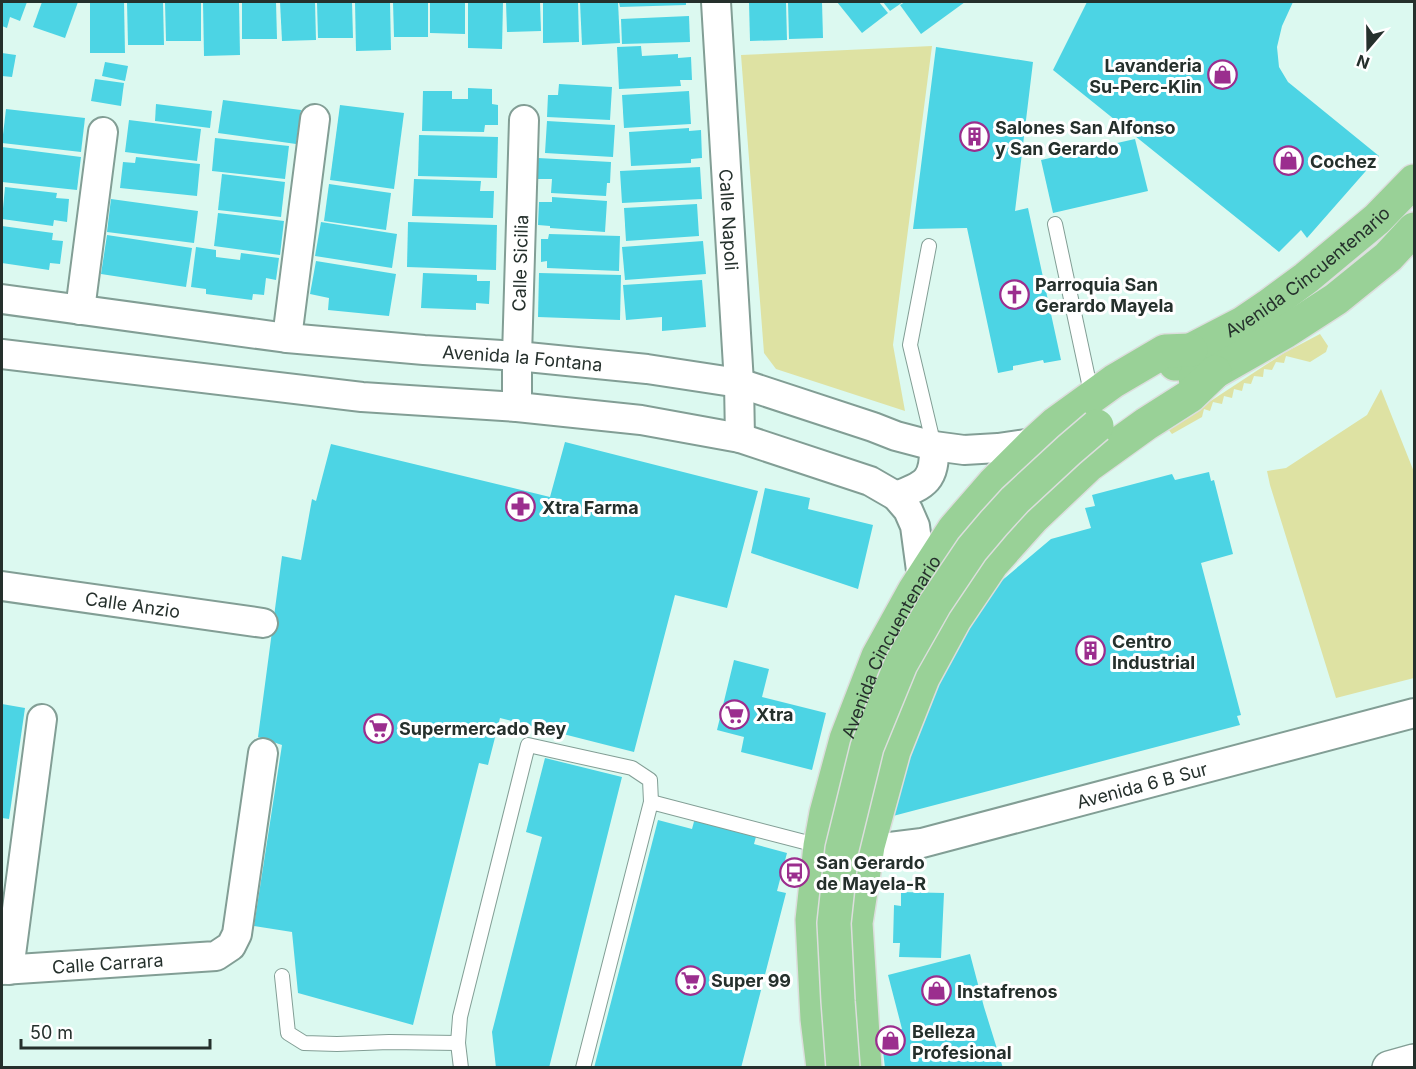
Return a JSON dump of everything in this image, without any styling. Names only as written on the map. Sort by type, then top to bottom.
[{"type":"main road","name":"Avenida Cincuentenario","points":[[823,1068],[817,1019],[812,920],[826,813],[846,739],[878,656],[922,578],[954,529],[993,484],[1056,423],[1095,411],[1108,410],[1191,350],[1243,323],[1306,278],[1377,219],[1414,181]]},
{"type":"main road","name":"Avenida Cincuentenario","points":[[1095,411],[1118,420],[1184,381],[1215,372],[1285,332],[1336,299],[1388,257],[1414,229]]},
{"type":"main road","name":"Avenida Cincuentenario","points":[[865,1068],[856,923],[868,846],[894,751],[922,678],[955,619],[992,564],[1033,518],[1089,465],[1190,396],[1215,372]]},
{"type":"main road","name":"Avenida Cincuentenario","points":[[843,1068],[834,922],[842,849],[867,747],[901,664],[935,604],[972,549],[1015,500],[1069,450],[1095,411]]},
{"type":"main road","points":[[826,813],[842,837],[850,842],[868,846]]},
{"type":"main road","points":[[800,1068],[817,1019]]},
{"type":"street","name":"Calle Napoli","points":[[716,2],[739,383],[740,438]]},
{"type":"street","points":[[287,338],[315,118]]},
{"type":"street","name":"Calle Sicilia","points":[[517,407],[524,120]]},
{"type":"street","points":[[80,310],[103,132]]},
{"type":"street","name":"Avenida la Fontana","points":[[2,299],[287,338],[517,356],[646,369],[739,383],[896,436],[934,446],[964,450],[998,448],[1034,442]]},
{"type":"street","points":[[2,354],[362,397],[517,407],[641,420],[740,438],[870,481],[896,496],[908,510],[915,526],[922,578]]},
{"type":"street","points":[[896,496],[925,482],[931,474],[934,446]]},
{"type":"street","name":"Calle Anzio","points":[[2,586],[262,623]]},
{"type":"street","name":"Avenida 6 B Sur","points":[[868,846],[882,848],[922,843],[1414,713]]},
{"type":"street","points":[[5,970],[42,719]]},
{"type":"street","name":"Calle Carrara","points":[[5,970],[216,956],[231,946],[237,934],[263,753]]},
{"type":"street","points":[[1389,1068],[1414,1061]]},
{"type":"lane","points":[[1055,224],[1095,411]]},
{"type":"lane","points":[[929,246],[910,345],[934,446]]},
{"type":"lane","points":[[461,1068],[458,1043],[460,1017],[528,745],[632,768],[650,780],[651,802],[583,1068]]},
{"type":"lane","points":[[651,802],[820,846]]},
{"type":"lane","points":[[282,976],[288,1033],[304,1042],[458,1043]]},
{"type":"green space","points":[[932,46],[893,345],[905,411],[776,369],[764,353],[741,55]]},
{"type":"green space","points":[[1320,334],[1328,346],[1326,352],[1310,362],[1286,356],[1284,363],[1276,362],[1272,370],[1264,369],[1263,377],[1254,376],[1251,384],[1244,383],[1242,391],[1234,389],[1232,398],[1224,396],[1222,404],[1213,402],[1210,411],[1204,409],[1202,417],[1172,434],[1168,429],[1284,353]]},
{"type":"green space","points":[[1381,389],[1414,472],[1414,678],[1336,698],[1267,471],[1286,468],[1367,415]]},
{"type":"building","points":[[2,2],[27,2],[20,21],[10,17],[7,28],[2,26]]},
{"type":"building","points":[[42,2],[78,2],[65,38],[33,27]]},
{"type":"building","points":[[90,2],[124,2],[125,53],[90,53]]},
{"type":"building","points":[[127,2],[163,2],[164,45],[128,45]]},
{"type":"building","points":[[165,2],[201,2],[201,41],[166,41]]},
{"type":"building","points":[[203,2],[239,2],[240,55],[204,56]]},
{"type":"building","points":[[242,2],[276,2],[277,39],[242,39]]},
{"type":"building","points":[[280,2],[315,2],[316,40],[282,41]]},
{"type":"building","points":[[317,2],[352,2],[353,38],[318,38]]},
{"type":"building","points":[[355,2],[390,2],[391,50],[356,51]]},
{"type":"building","points":[[393,2],[428,2],[428,37],[394,37]]},
{"type":"building","points":[[430,2],[465,2],[465,34],[430,33]]},
{"type":"building","points":[[468,2],[503,2],[502,49],[468,48]]},
{"type":"building","points":[[506,2],[540,2],[541,31],[507,32]]},
{"type":"building","points":[[543,2],[578,2],[579,42],[543,43]]},
{"type":"building","points":[[580,2],[618,2],[620,43],[582,45]]},
{"type":"building","points":[[619,2],[686,2],[686,5],[620,7]]},
{"type":"building","points":[[749,2],[786,2],[787,40],[750,41]]},
{"type":"building","points":[[788,2],[822,2],[823,38],[789,39]]},
{"type":"building","points":[[837,2],[879,2],[888,13],[862,33]]},
{"type":"building","points":[[883,2],[903,2],[890,11]]},
{"type":"building","points":[[905,2],[965,2],[921,34],[900,5]]},
{"type":"building","points":[[1087,2],[1293,2],[1282,26],[1277,47],[1279,67],[1288,82],[1379,156],[1307,238],[1301,230],[1279,252],[1053,70]]},
{"type":"building","points":[[689,16],[690,42],[622,44],[621,19]]},
{"type":"building","points":[[641,46],[642,56],[678,54],[678,58],[691,57],[692,80],[680,80],[681,86],[619,89],[617,47]]},
{"type":"building","name":"Salones San Alfonso y San Gerardo","points":[[936,47],[1033,62],[1015,211],[1028,208],[1061,360],[1044,363],[1043,360],[1013,366],[1013,370],[998,373],[967,228],[913,229]]},
{"type":"building","points":[[2,53],[16,55],[12,77],[2,76]]},
{"type":"building","points":[[105,62],[128,66],[125,81],[102,76]]},
{"type":"building","points":[[95,79],[124,83],[121,106],[91,101]]},
{"type":"building","points":[[559,84],[612,87],[610,120],[547,117],[548,95],[558,95]]},
{"type":"building","points":[[468,88],[492,89],[492,104],[498,105],[498,125],[485,125],[484,132],[422,131],[423,91],[452,91],[452,99],[468,99]]},
{"type":"building","points":[[689,91],[691,124],[624,128],[622,95]]},
{"type":"building","points":[[223,100],[301,110],[296,144],[218,133]]},
{"type":"building","points":[[156,104],[212,111],[210,128],[155,121]]},
{"type":"building","points":[[340,105],[404,113],[394,189],[330,180]]},
{"type":"building","points":[[6,109],[85,118],[81,152],[2,143]]},
{"type":"building","points":[[129,120],[201,129],[197,161],[125,152]]},
{"type":"building","points":[[547,121],[615,125],[613,157],[545,153]]},
{"type":"building","points":[[689,128],[689,131],[701,130],[702,158],[691,159],[691,163],[631,166],[629,132]]},
{"type":"building","points":[[419,135],[498,137],[497,178],[418,176]]},
{"type":"building","points":[[215,138],[289,146],[285,179],[212,171]]},
{"type":"building","points":[[1135,139],[1148,191],[1053,213],[1041,160]]},
{"type":"building","points":[[2,147],[81,157],[77,190],[2,182]]},
{"type":"building","points":[[136,157],[200,164],[197,196],[120,188],[123,162],[135,163]]},
{"type":"building","points":[[538,158],[611,162],[610,183],[607,183],[606,196],[551,193],[552,179],[537,179]]},
{"type":"building","points":[[700,167],[702,199],[622,203],[620,171]]},
{"type":"building","points":[[222,174],[285,182],[281,217],[218,210]]},
{"type":"building","points":[[414,179],[481,181],[480,191],[494,191],[493,218],[412,216]]},
{"type":"building","points":[[329,184],[391,193],[386,230],[324,221]]},
{"type":"building","points":[[5,187],[57,193],[56,198],[69,199],[67,222],[54,220],[53,226],[2,219]]},
{"type":"building","points":[[552,197],[607,201],[605,232],[538,225],[539,202],[552,202]]},
{"type":"building","points":[[111,199],[198,211],[194,243],[107,232]]},
{"type":"building","points":[[697,204],[699,236],[626,241],[624,208]]},
{"type":"building","points":[[218,213],[284,221],[280,255],[214,246]]},
{"type":"building","points":[[321,222],[397,234],[392,268],[315,256]]},
{"type":"building","points":[[408,222],[497,225],[496,270],[407,267]]},
{"type":"building","points":[[2,226],[53,233],[52,240],[63,241],[60,264],[50,263],[49,270],[2,263]]},
{"type":"building","points":[[549,234],[620,236],[619,271],[547,268],[547,261],[541,262],[541,239],[548,239]]},
{"type":"building","points":[[107,235],[192,248],[186,287],[101,274]]},
{"type":"building","points":[[703,241],[706,274],[625,280],[622,247]]},
{"type":"building","points":[[196,247],[216,250],[216,257],[240,260],[241,253],[279,258],[276,280],[266,278],[264,295],[253,294],[252,300],[206,294],[206,289],[191,287]]},
{"type":"building","points":[[316,261],[396,274],[389,316],[328,310],[329,298],[310,294]]},
{"type":"building","points":[[423,273],[477,275],[477,281],[490,281],[489,304],[476,303],[476,310],[421,308]]},
{"type":"building","points":[[539,273],[621,275],[620,320],[538,317]]},
{"type":"building","points":[[702,280],[706,327],[662,331],[662,317],[626,320],[623,285]]},
{"type":"building","name":"Supermercado Rey","points":[[565,442],[758,491],[727,608],[675,595],[634,752],[500,718],[488,765],[479,763],[413,1025],[298,993],[292,932],[254,926],[282,745],[258,737],[282,556],[301,560],[312,499],[316,501],[331,444],[550,497]]},
{"type":"building","name":"Centro Industrial","points":[[1209,472],[1211,481],[1214,480],[1233,554],[1201,563],[1241,715],[1237,716],[1240,725],[893,816],[889,810],[921,713],[993,588],[1051,539],[1091,528],[1085,508],[1095,506],[1092,495],[1172,474],[1175,480]]},
{"type":"building","points":[[765,488],[810,498],[808,509],[873,525],[858,589],[751,553]]},
{"type":"building","points":[[734,660],[769,669],[762,697],[826,713],[812,770],[741,752],[744,737],[717,730]]},
{"type":"building","points":[[2,704],[25,708],[9,819],[2,818]]},
{"type":"building","points":[[545,758],[622,777],[549,1068],[496,1068],[492,1032],[542,837],[526,832]]},
{"type":"building","name":"Super 99","points":[[695,818],[757,833],[754,844],[787,853],[777,891],[786,893],[741,1068],[594,1068],[658,820],[692,829]]},
{"type":"building","points":[[901,892],[944,893],[941,958],[899,957],[900,943],[893,943],[894,905],[901,906]]},
{"type":"building","points":[[970,954],[1003,1068],[885,1068],[881,1034],[902,1029],[888,975]]},
{"type":"place","name":"Lavanderia Su-Perc-Klin","points":[[1223,75]]},
{"type":"place","name":"Salones San Alfonso y San Gerardo","points":[[974,137]]},
{"type":"place","name":"Cochez","points":[[1289,161]]},
{"type":"place","name":"Parroquia San Gerardo Mayela","points":[[1014,294]]},
{"type":"place","name":"Xtra Farma","points":[[521,507]]},
{"type":"place","name":"Centro Industrial","points":[[1091,651]]},
{"type":"place","name":"Xtra","points":[[735,714]]},
{"type":"place","name":"Supermercado Rey","points":[[378,728]]},
{"type":"place","name":"San Gerardo de Mayela-R","points":[[795,872]]},
{"type":"place","name":"Super 99","points":[[690,980]]},
{"type":"place","name":"Instafrenos","points":[[936,991]]},
{"type":"place","name":"Belleza Profesional","points":[[891,1041]]}]
